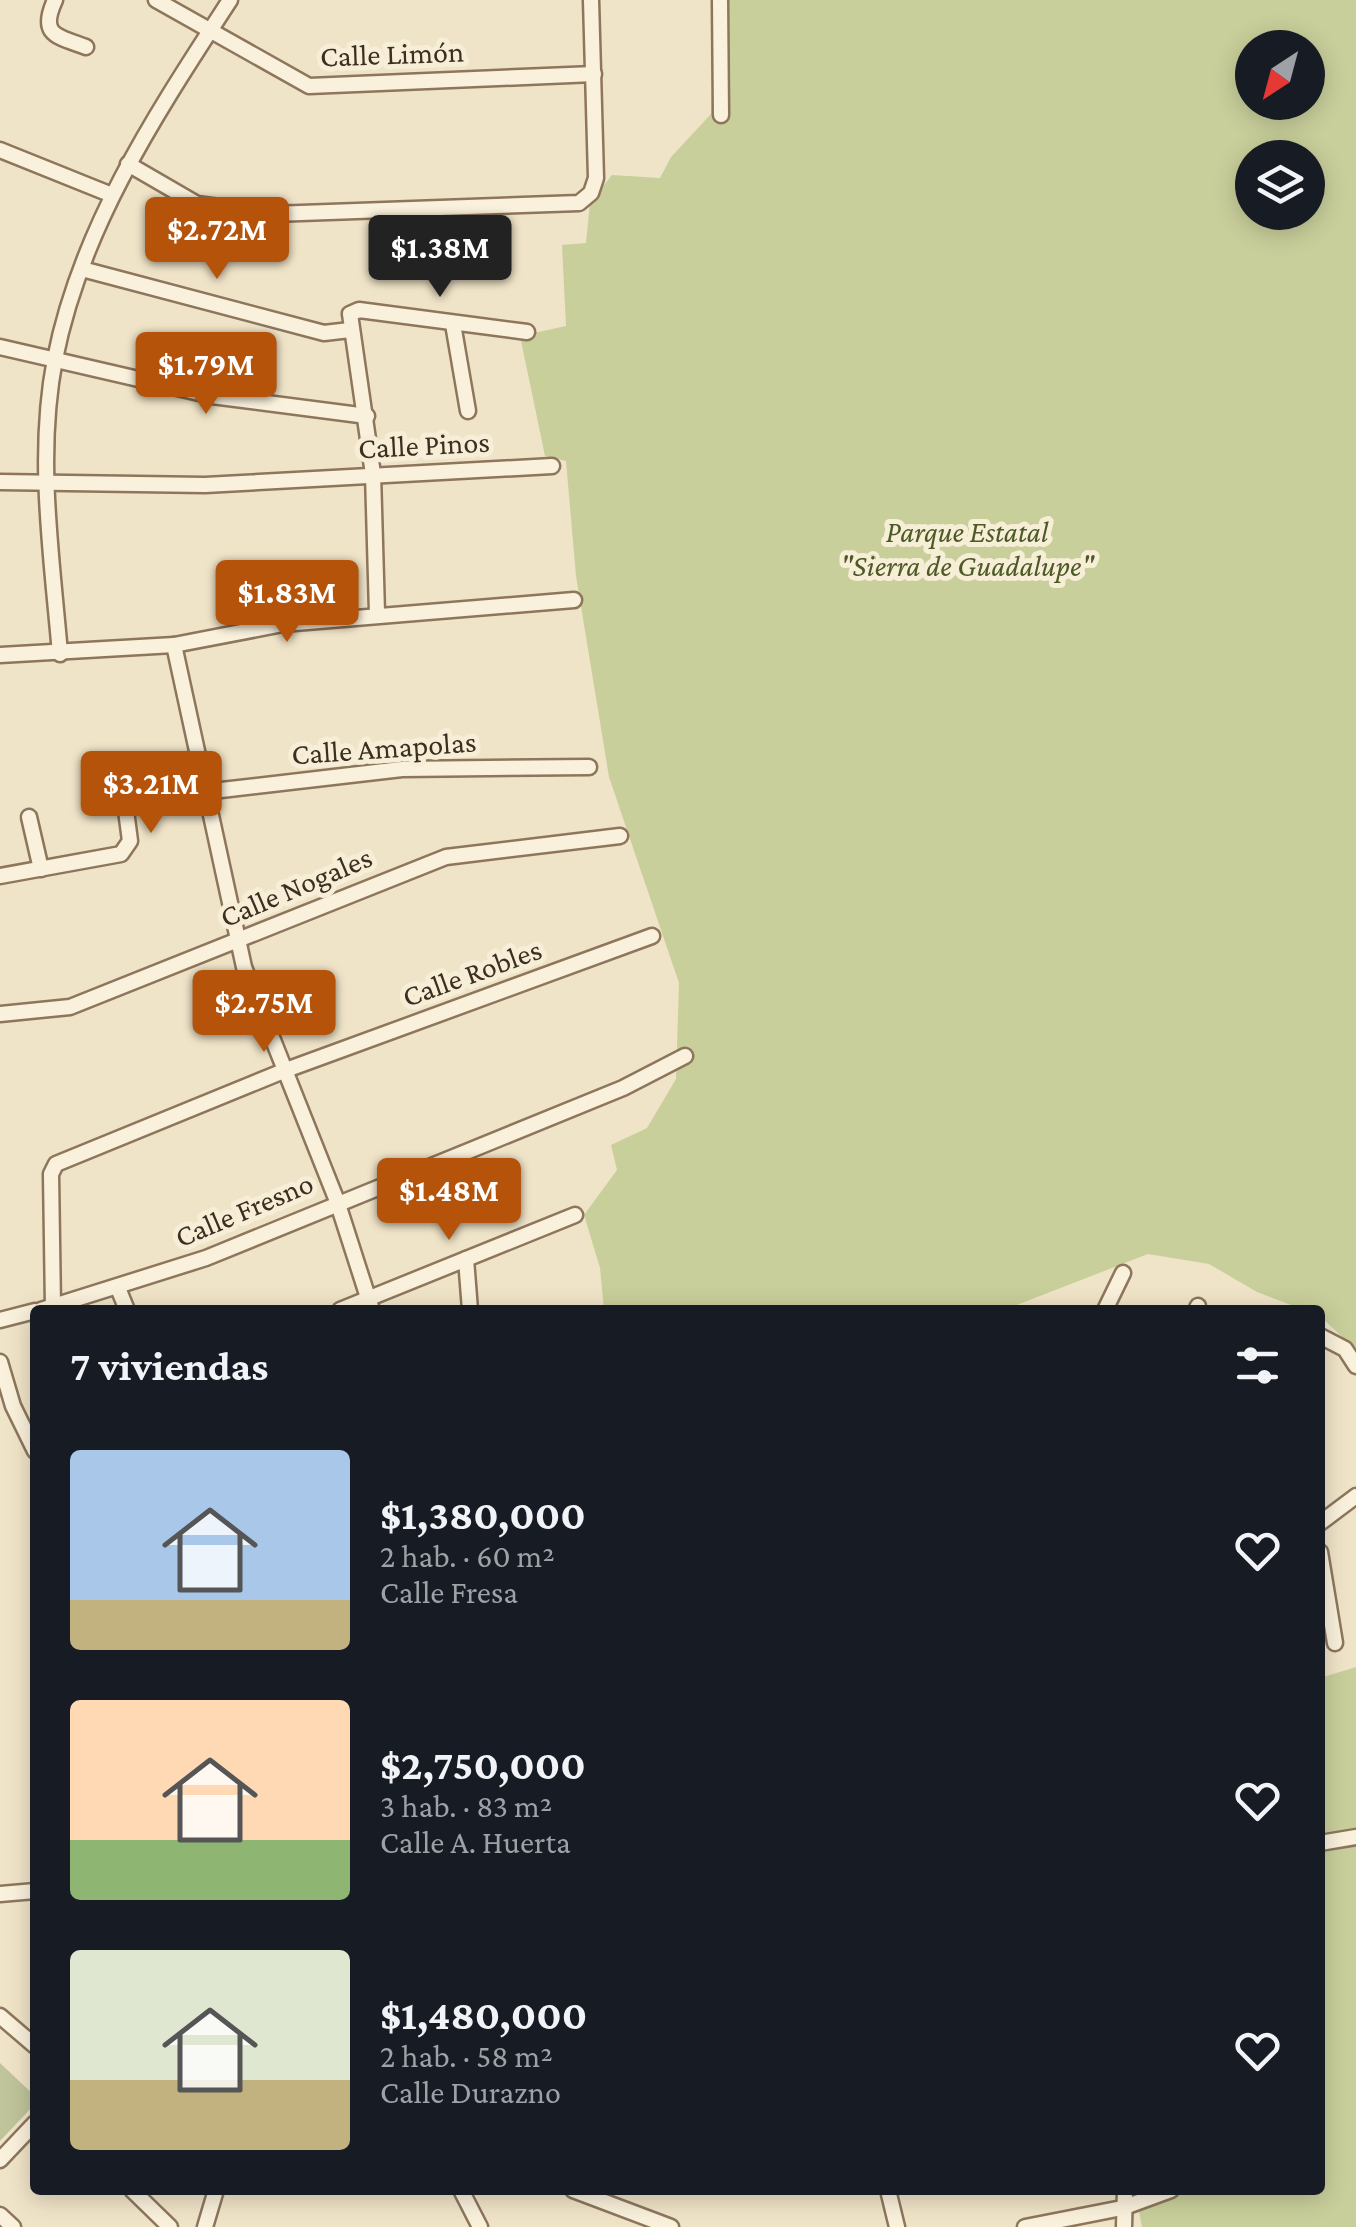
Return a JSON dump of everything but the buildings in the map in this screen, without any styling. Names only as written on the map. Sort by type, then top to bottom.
[{"type":"street","points":[[55,0],[48,16],[49,28],[57,37],[86,47]]},
{"type":"street","name":"Calle Limón","points":[[156,0],[310,86],[594,74]]},
{"type":"street","points":[[60,654],[46,483],[55,360],[82,269],[112,195],[230,0]]},
{"type":"street","points":[[128,164],[197,204],[273,214],[567,206],[588,197],[596,178],[592,0]]},
{"type":"street","points":[[720,0],[722,115]]},
{"type":"street","points":[[0,150],[112,195]]},
{"type":"street","points":[[82,269],[324,333],[350,330]]},
{"type":"street","points":[[377,614],[373,474],[367,416],[350,330],[352,310],[527,332]]},
{"type":"street","points":[[453,324],[468,411]]},
{"type":"street","points":[[0,347],[212,396],[367,416]]},
{"type":"street","name":"Calle Pinos","points":[[0,482],[205,484],[552,466]]},
{"type":"street","points":[[0,655],[174,645],[283,624],[574,600]]},
{"type":"street","points":[[174,645],[244,968],[338,1201],[371,1304],[466,1259],[575,1215]]},
{"type":"street","name":"Calle Amapolas","points":[[0,876],[116,856],[126,850],[130,841],[124,808],[130,796],[204,792],[402,769],[589,767]]},
{"type":"street","points":[[29,817],[41,869]]},
{"type":"street","name":"Calle Nogales","points":[[0,1014],[70,1007],[446,857],[620,836]]},
{"type":"street","name":"Calle Robles","points":[[43,1305],[52,1174],[56,1164],[286,1070],[652,936]]},
{"type":"street","name":"Calle Fresno","points":[[60,1305],[206,1258],[623,1088],[685,1056]]},
{"type":"street","points":[[466,1259],[470,1305]]},
{"type":"street","points":[[1107,1305],[1123,1273]]},
{"type":"street","points":[[118,1288],[125,1305]]},
{"type":"street","name":"Calle Fresno","points":[[0,1320],[30,1313]]},
{"type":"street","points":[[1325,1339],[1345,1350],[1356,1366]]},
{"type":"street","points":[[0,1362],[13,1406],[30,1442]]},
{"type":"street","points":[[1325,1519],[1356,1496]]},
{"type":"street","points":[[1325,1584],[1334,1643]]},
{"type":"street","points":[[1325,1842],[1356,1838]]},
{"type":"street","points":[[0,1894],[30,1891]]},
{"type":"street","points":[[0,2016],[30,2042]]},
{"type":"street","points":[[0,2160],[30,2127]]},
{"type":"street","points":[[137,2195],[170,2227]]},
{"type":"street","points":[[206,2227],[215,2195]]},
{"type":"street","points":[[463,2195],[480,2227]]},
{"type":"street","points":[[586,2195],[671,2227]]},
{"type":"street","points":[[889,2195],[897,2227]]},
{"type":"street","points":[[1124,2195],[1124,2227]]},
{"type":"street","points":[[1025,2227],[1122,2208],[1157,2195]]},
{"type":"street","points":[[0,2215],[13,2227]]},
{"type":"green space","name":"Parque Estatal \"Sierra de Guadalupe\"","points":[[716,0],[1356,0],[1356,1350],[1325,1321],[1325,1305],[1291,1305],[1257,1292],[1209,1264],[1148,1254],[1017,1305],[604,1305],[600,1268],[584,1215],[617,1170],[611,1145],[647,1128],[676,1079],[679,983],[609,777],[576,576],[566,461],[545,456],[520,336],[566,326],[562,245],[586,243],[590,202],[612,175],[660,178],[671,157],[711,114]]},
{"type":"green space","points":[[1356,1667],[1356,2227],[1142,2227],[1136,2195],[1325,2195],[1325,1676]]},
{"type":"green space","points":[[0,2063],[30,2091],[30,2109],[0,2141]]}]
